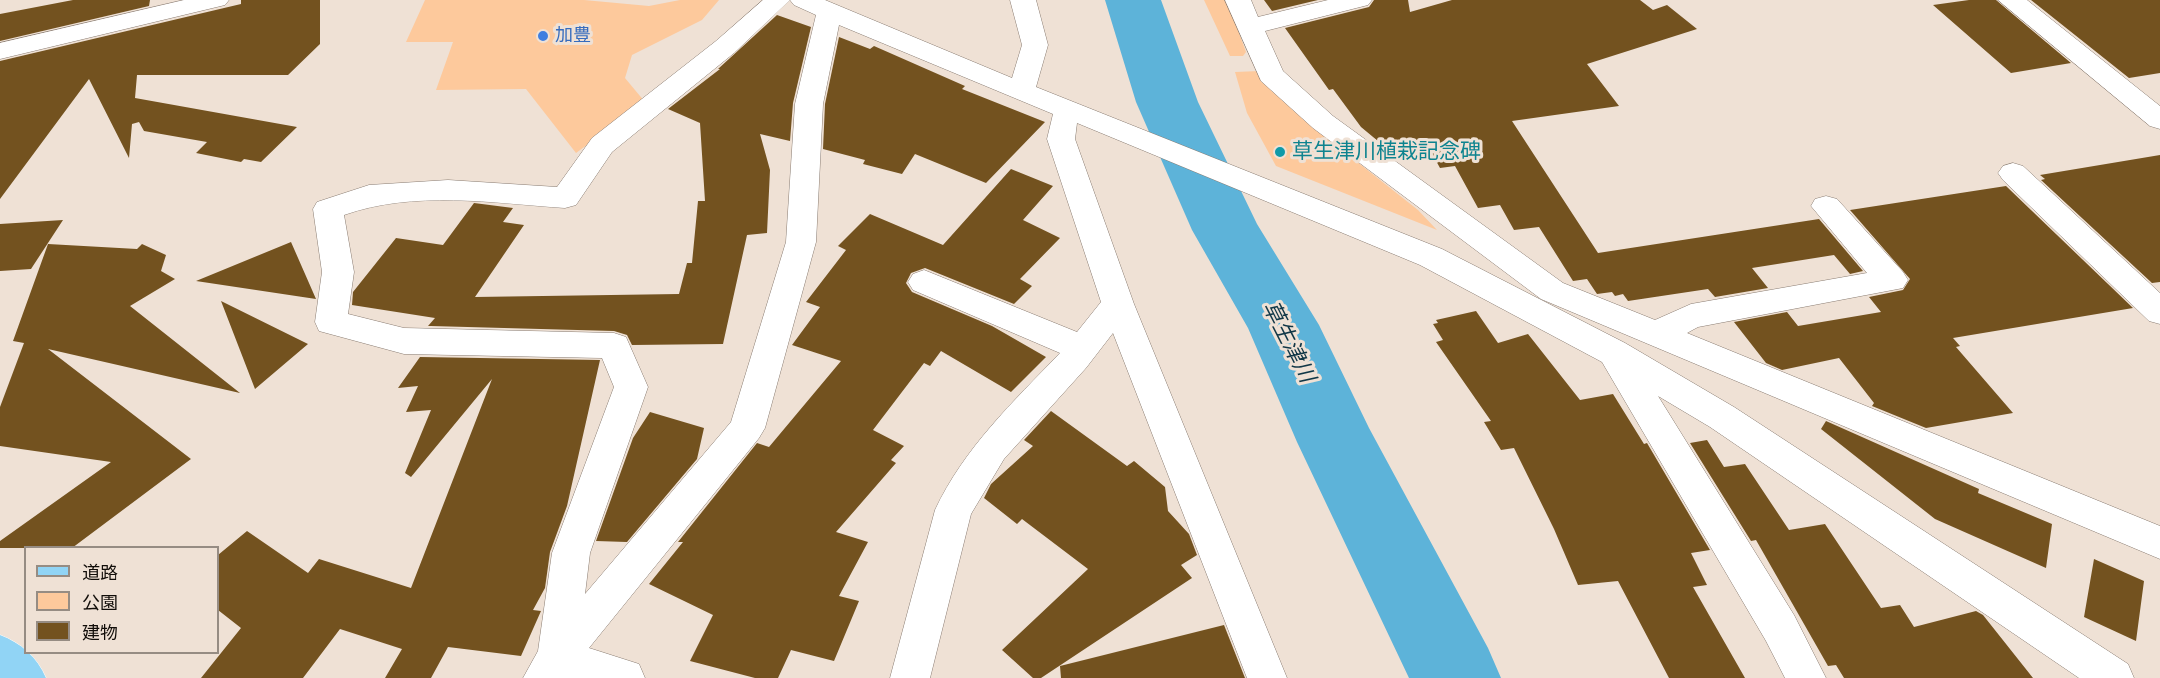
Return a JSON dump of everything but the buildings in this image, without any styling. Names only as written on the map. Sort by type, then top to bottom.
[{"type":"main road","points":[[0,654],[26,678]]},
{"type":"street","points":[[0,51],[216,0]]},
{"type":"street","points":[[550,668],[572,553],[632,387],[614,346],[404,341],[331,322],[338,272],[328,209],[369,195],[448,190],[565,198],[602,145],[725,47],[778,0]]},
{"type":"street","points":[[1021,92],[1035,45],[1023,0]]},
{"type":"street","points":[[1238,0],[1271,75],[1323,122],[1552,291],[2160,543]]},
{"type":"street","points":[[1249,27],[1359,0]]},
{"type":"street","points":[[2011,0],[2160,120]]},
{"type":"street","points":[[550,668],[747,428],[801,242],[816,6],[1021,92],[1431,257],[1613,352],[1732,423],[2114,678]]},
{"type":"street","points":[[1075,112],[1064,119],[1061,139],[1118,304],[1267,678]]},
{"type":"street","points":[[2013,173],[2160,312]]},
{"type":"street","points":[[1656,335],[1691,316],[1892,280],[1826,206]]},
{"type":"street","points":[[924,282],[1082,348]]},
{"type":"street","points":[[1552,291],[1574,332]]},
{"type":"street","points":[[910,678],[953,510],[991,449],[1082,348],[1118,304]]},
{"type":"street","points":[[1613,352],[1780,628],[1806,678]]},
{"type":"street","points":[[550,668],[626,678]]},
{"type":"green space","points":[[425,0],[584,0],[649,6],[680,0],[719,0],[702,20],[632,55],[625,78],[645,102],[576,153],[526,89],[436,90],[453,42],[406,42]]},
{"type":"green space","points":[[1204,0],[1227,0],[1246,52],[1243,56],[1230,56]]},
{"type":"green space","points":[[1260,71],[1308,123],[1418,210],[1437,230],[1276,166],[1247,113],[1235,72]]},
{"type":"waterway","name":"草生津川","points":[[1133,0],[1167,102],[1226,230],[1283,325],[1336,442],[1456,678]]},
{"type":"place","name":"加豊","points":[[543,36]]},
{"type":"place","name":"草生津川植栽記念碑","points":[[1280,152]]}]
